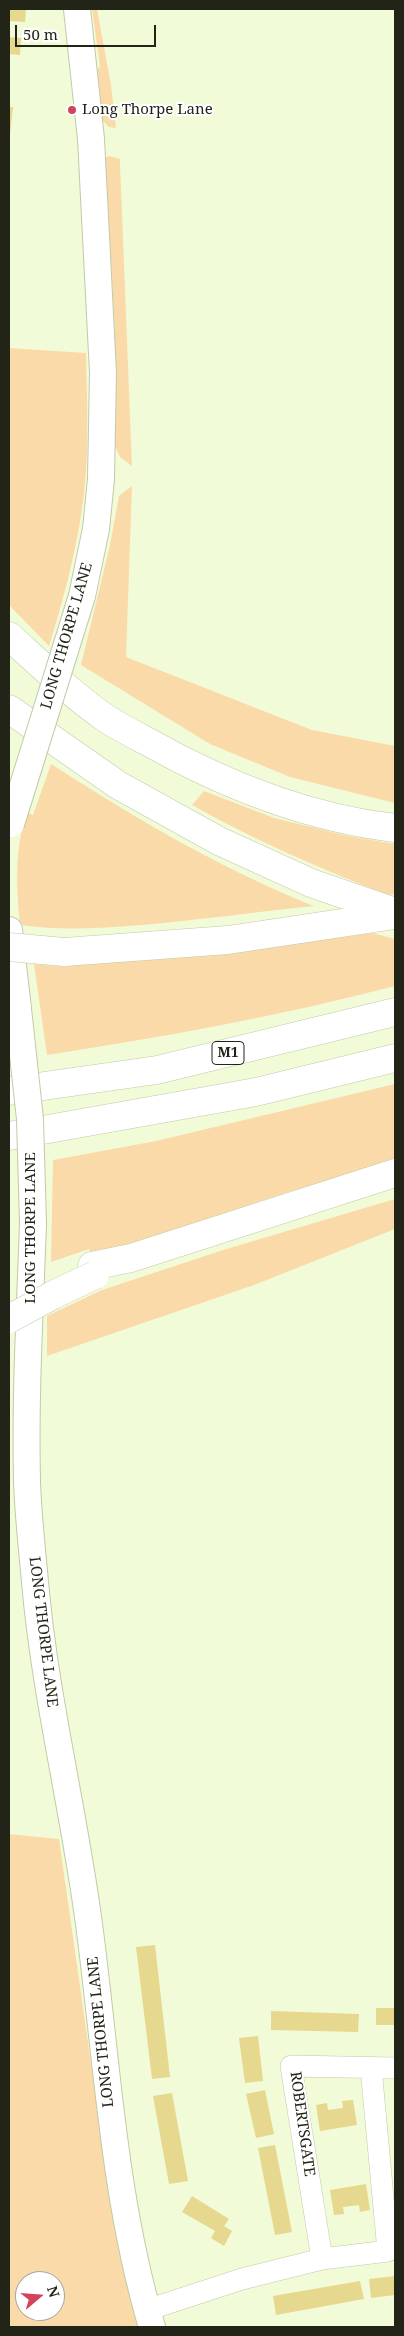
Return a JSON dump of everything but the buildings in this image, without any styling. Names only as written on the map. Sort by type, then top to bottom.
[{"type":"highway","points":[[9,636],[80,699],[106,718],[196,769],[276,802],[359,824],[395,828]]},
{"type":"highway","points":[[9,709],[118,785],[219,841],[311,883],[395,914]]},
{"type":"highway","points":[[9,947],[64,952],[228,940],[395,914]]},
{"type":"highway","name":"M1","points":[[9,1091],[157,1070],[395,1012]]},
{"type":"highway","points":[[9,1136],[256,1092],[395,1058]]},
{"type":"highway","points":[[9,1298],[44,1279],[93,1271],[395,1173]]},
{"type":"highway","points":[[9,1319],[93,1271]]},
{"type":"main road","name":"LONG THORPE LANE","points":[[10,832],[82,596],[96,529],[101,479],[103,373],[91,149],[77,9]]},
{"type":"main road","name":"LONG THORPE LANE","points":[[9,930],[30,1119],[34,1224],[27,1391],[27,1465],[35,1584],[48,1686],[89,1923],[114,2143],[128,2226],[149,2318]]},
{"type":"street","name":"ROBERTSGATE","points":[[322,2259],[291,2066],[395,2068]]},
{"type":"street","points":[[149,2318],[242,2279],[322,2259],[388,2251],[371,2068]]},
{"type":"shaded area","points":[[92,9],[97,9],[111,85],[116,128],[109,127],[100,118],[96,71],[100,66]]},
{"type":"shaded area","points":[[109,156],[120,159],[132,466],[120,457],[114,444],[115,332],[105,158]]},
{"type":"shaded area","points":[[9,348],[86,353],[87,431],[85,490],[72,561],[49,646],[9,605]]},
{"type":"shaded area","points":[[132,486],[126,657],[312,730],[395,746],[395,803],[290,777],[210,744],[81,665],[110,545],[119,496]]},
{"type":"shaded area","points":[[51,764],[114,804],[212,859],[245,876],[314,906],[185,921],[112,927],[66,928],[20,925],[17,868],[22,827],[26,812],[33,815]]},
{"type":"shaded area","points":[[204,791],[274,818],[348,836],[395,844],[395,894],[388,895],[313,865],[240,831],[192,805]]},
{"type":"shaded area","points":[[373,933],[395,939],[395,986],[309,1007],[222,1025],[47,1055],[34,964],[67,967],[67,961],[247,950]]},
{"type":"shaded area","points":[[395,1084],[395,1161],[288,1192],[92,1257],[89,1249],[51,1262],[53,1160],[156,1141]]},
{"type":"shaded area","points":[[395,1199],[395,1229],[254,1285],[47,1356],[47,1316],[102,1290],[223,1250]]},
{"type":"shaded area","points":[[9,1834],[59,1839],[91,2064],[128,2286],[138,2327],[9,2327]]},
{"type":"place","name":"Long Thorpe Lane","points":[[72,110]]}]
